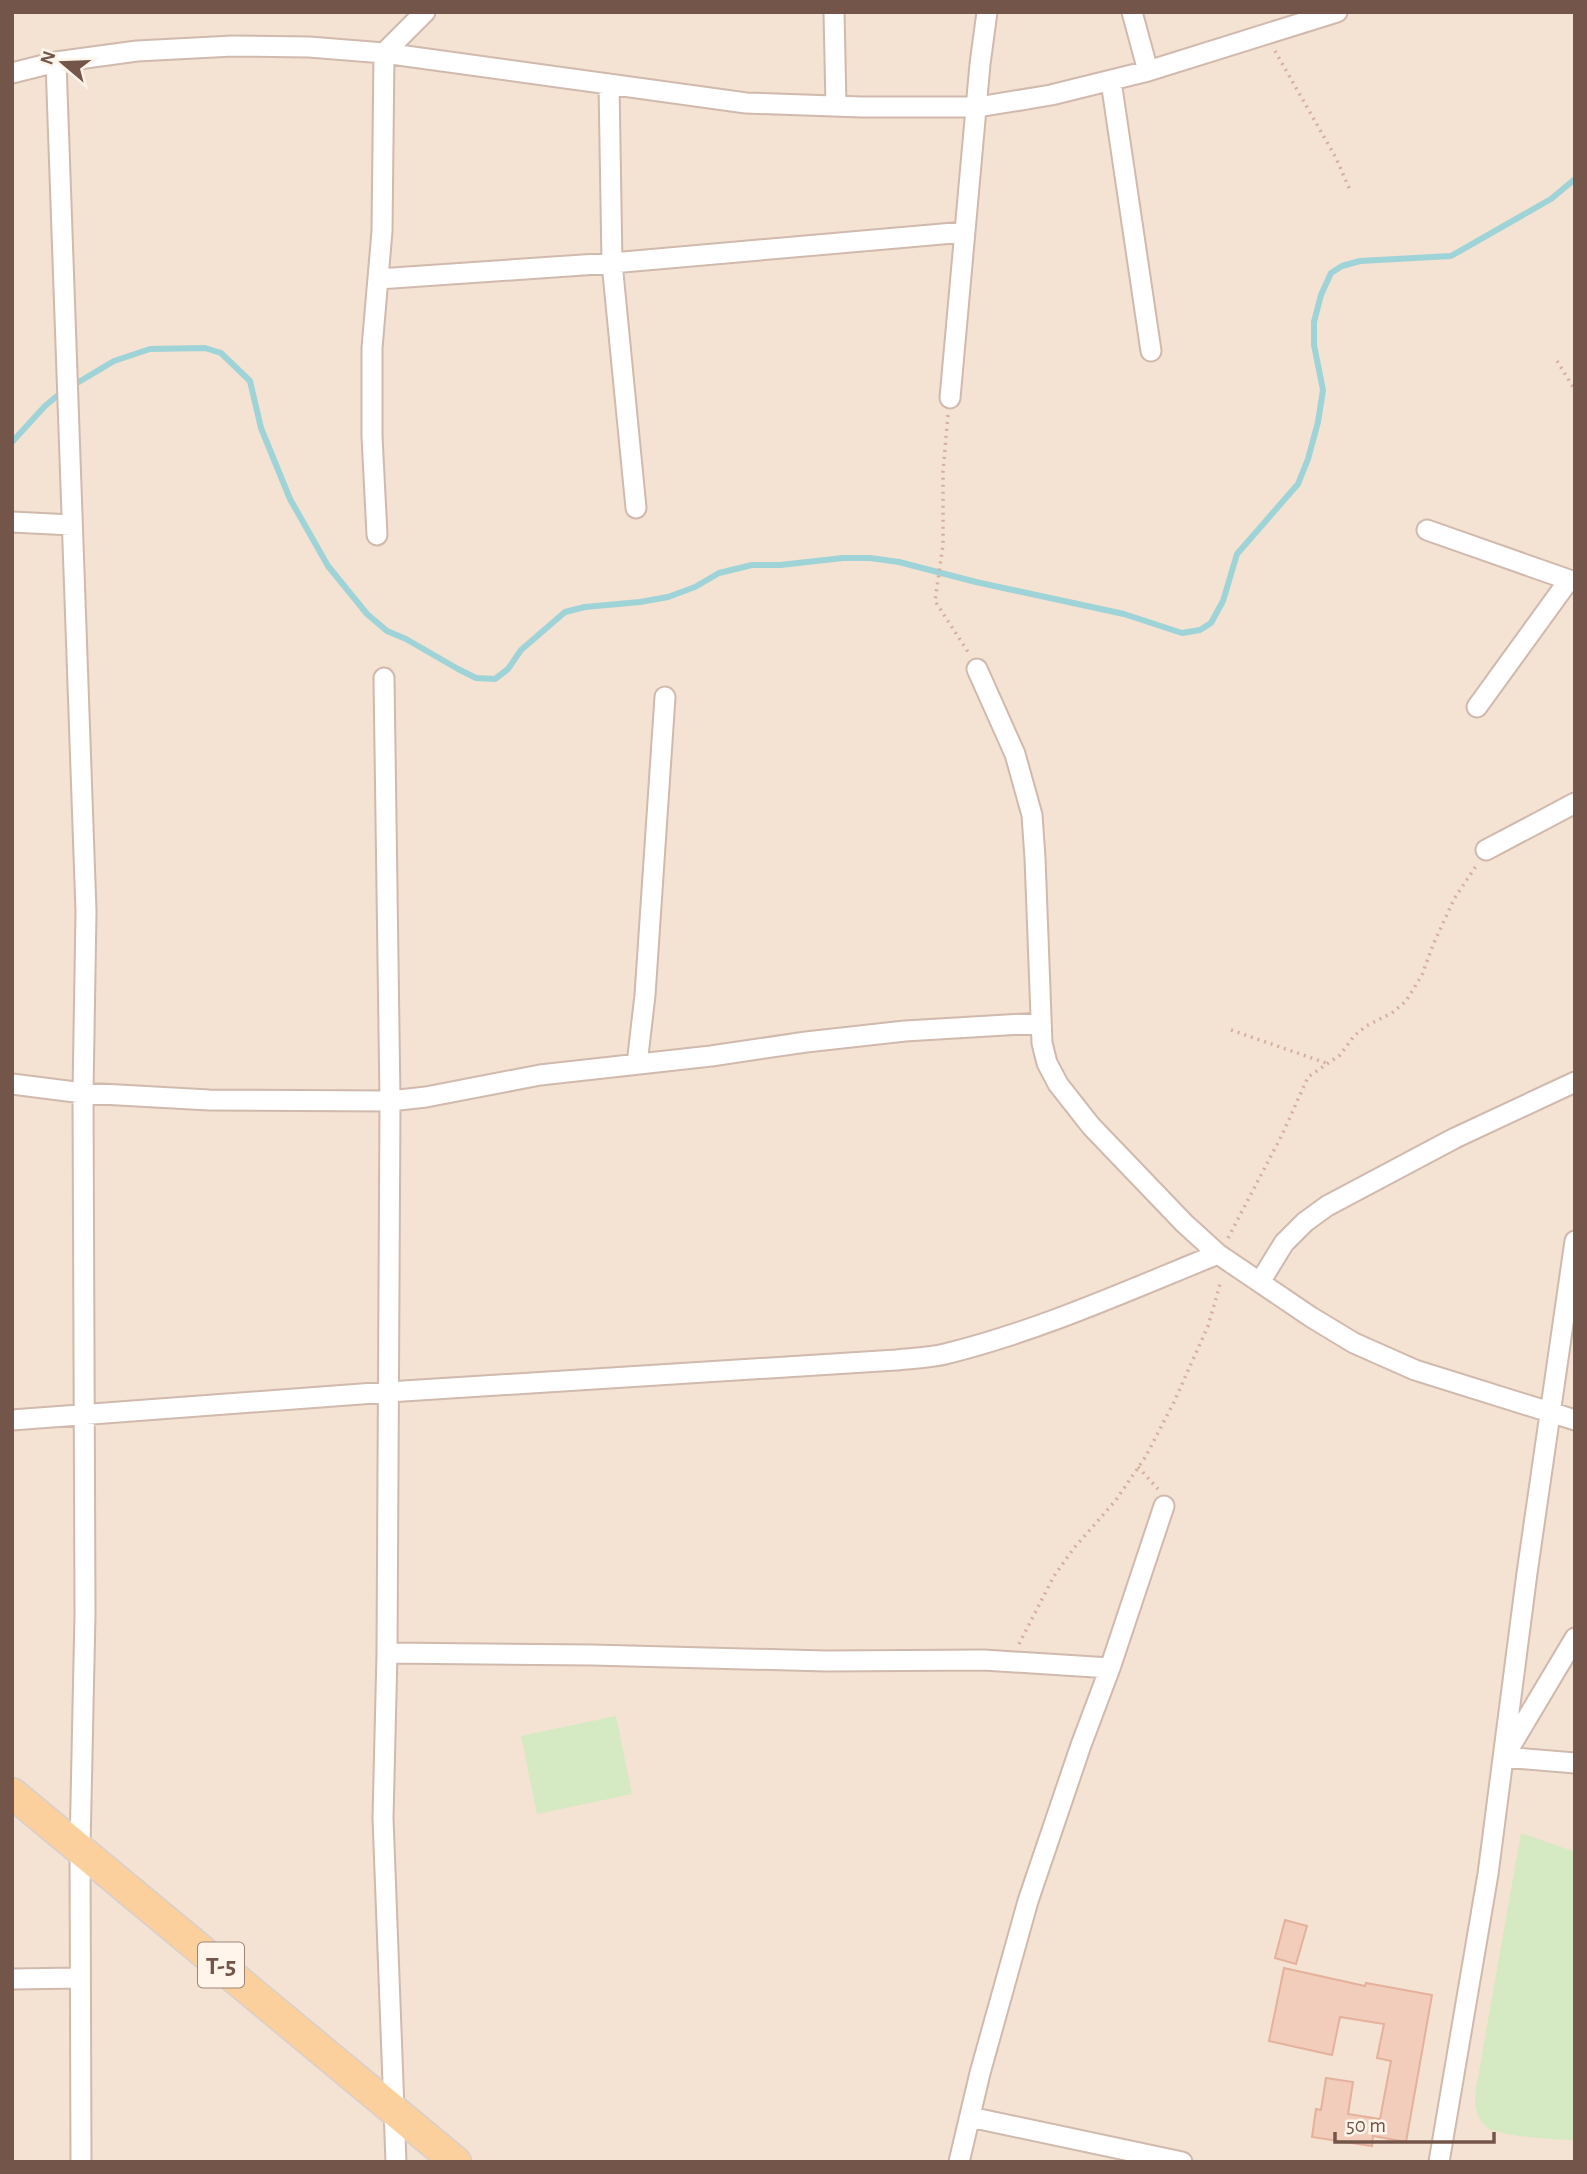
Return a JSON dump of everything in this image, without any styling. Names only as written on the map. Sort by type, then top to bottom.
[{"type":"main road","name":"T-5","points":[[12,1793],[456,2162]]},
{"type":"main road","name":"T-5","points":[[429,2139],[464,2162]]},
{"type":"street","points":[[377,535],[372,348],[382,232],[384,53],[425,12]]},
{"type":"street","points":[[834,12],[836,106]]},
{"type":"street","points":[[950,398],[987,12]]},
{"type":"street","points":[[1132,12],[1148,71]]},
{"type":"street","points":[[12,73],[55,62],[137,51],[233,46],[309,47],[384,53],[746,103],[978,107],[1051,95],[1148,71],[1337,12]]},
{"type":"street","points":[[55,62],[86,911],[83,1093],[85,1614],[80,1848],[81,2162]]},
{"type":"street","points":[[1111,80],[1151,351]]},
{"type":"street","points":[[609,85],[612,263],[636,508]]},
{"type":"street","points":[[378,279],[612,263],[965,232]]},
{"type":"street","points":[[12,522],[72,525]]},
{"type":"street","points":[[1427,530],[1572,581],[1477,707]]},
{"type":"street","points":[[977,669],[1015,754],[1032,814],[1042,1043],[1047,1063],[1058,1084],[1091,1125],[1184,1223],[1218,1254],[1311,1317],[1354,1343],[1415,1370],[1575,1420]]},
{"type":"street","points":[[384,678],[390,1101],[387,1653],[383,1818],[396,2162]]},
{"type":"street","points":[[637,1064],[647,969],[665,696]]},
{"type":"street","points":[[1486,850],[1575,803]]},
{"type":"street","points":[[12,1084],[83,1093],[209,1100],[390,1101],[426,1097],[540,1075],[893,1032],[1041,1023]]},
{"type":"street","points":[[1260,1282],[1284,1243],[1305,1222],[1327,1206],[1455,1138],[1575,1082]]},
{"type":"street","points":[[1439,2162],[1484,1901],[1575,1241]]},
{"type":"street","points":[[12,1420],[388,1392],[896,1360],[943,1354],[1018,1332],[1073,1312],[1218,1254]]},
{"type":"street","points":[[959,2162],[996,2011],[1028,1901],[1081,1745],[1111,1668],[1164,1506]]},
{"type":"street","points":[[1504,1757],[1575,1639]]},
{"type":"street","points":[[387,1653],[826,1661],[984,1660],[1111,1668]]},
{"type":"street","points":[[1504,1757],[1575,1763]]},
{"type":"street","points":[[12,1979],[80,1978]]},
{"type":"street","points":[[970,2117],[1182,2162]]},
{"type":"path","points":[[1265,34],[1336,158],[1350,190]]},
{"type":"path","points":[[1557,361],[1575,390]]},
{"type":"path","points":[[950,398],[943,471],[943,545],[935,601],[977,669]]},
{"type":"path","points":[[1010,1662],[1054,1576],[1074,1548],[1116,1500],[1138,1467],[1174,1402],[1208,1326],[1222,1279],[1218,1254],[1256,1188],[1308,1077],[1340,1055],[1354,1036],[1406,1001],[1422,975],[1454,899],[1486,850]]},
{"type":"path","points":[[1231,1030],[1329,1064]]},
{"type":"path","points":[[1138,1467],[1164,1495],[1164,1506]]},
{"type":"shaded area","points":[[12,12],[1575,12],[1575,2162],[12,2162]]},
{"type":"green space","points":[[616,1716],[632,1794],[537,1814],[521,1736]]},
{"type":"green space","points":[[1521,1833],[1575,1852],[1575,2140],[1495,2131],[1484,2124],[1476,2109],[1477,2084]]},
{"type":"building","points":[[1285,1920],[1307,1926],[1296,1964],[1275,1958]]},
{"type":"building","points":[[1284,1968],[1365,1986],[1366,1983],[1432,1995],[1406,2142],[1373,2136],[1372,2146],[1312,2137],[1316,2109],[1321,2110],[1326,2078],[1353,2082],[1348,2114],[1380,2119],[1391,2061],[1377,2058],[1384,2024],[1340,2017],[1332,2055],[1269,2041]]},
{"type":"waterway","points":[[72,386],[114,361],[150,349],[205,348],[221,353],[250,381],[261,428],[290,499],[328,566],[367,614],[387,631],[476,678],[495,679],[508,669],[521,650],[565,612],[668,597],[695,587],[719,573],[752,565],[780,565],[843,558],[899,562],[976,582],[1124,614],[1182,633],[1200,630],[1211,623],[1223,601],[1237,554],[1298,484],[1318,422],[1323,390],[1314,345],[1314,322],[1321,295],[1331,273],[1342,266],[1360,261],[1451,256],[1551,199],[1575,179]]},
{"type":"waterway","points":[[12,442],[45,406],[63,391]]}]
